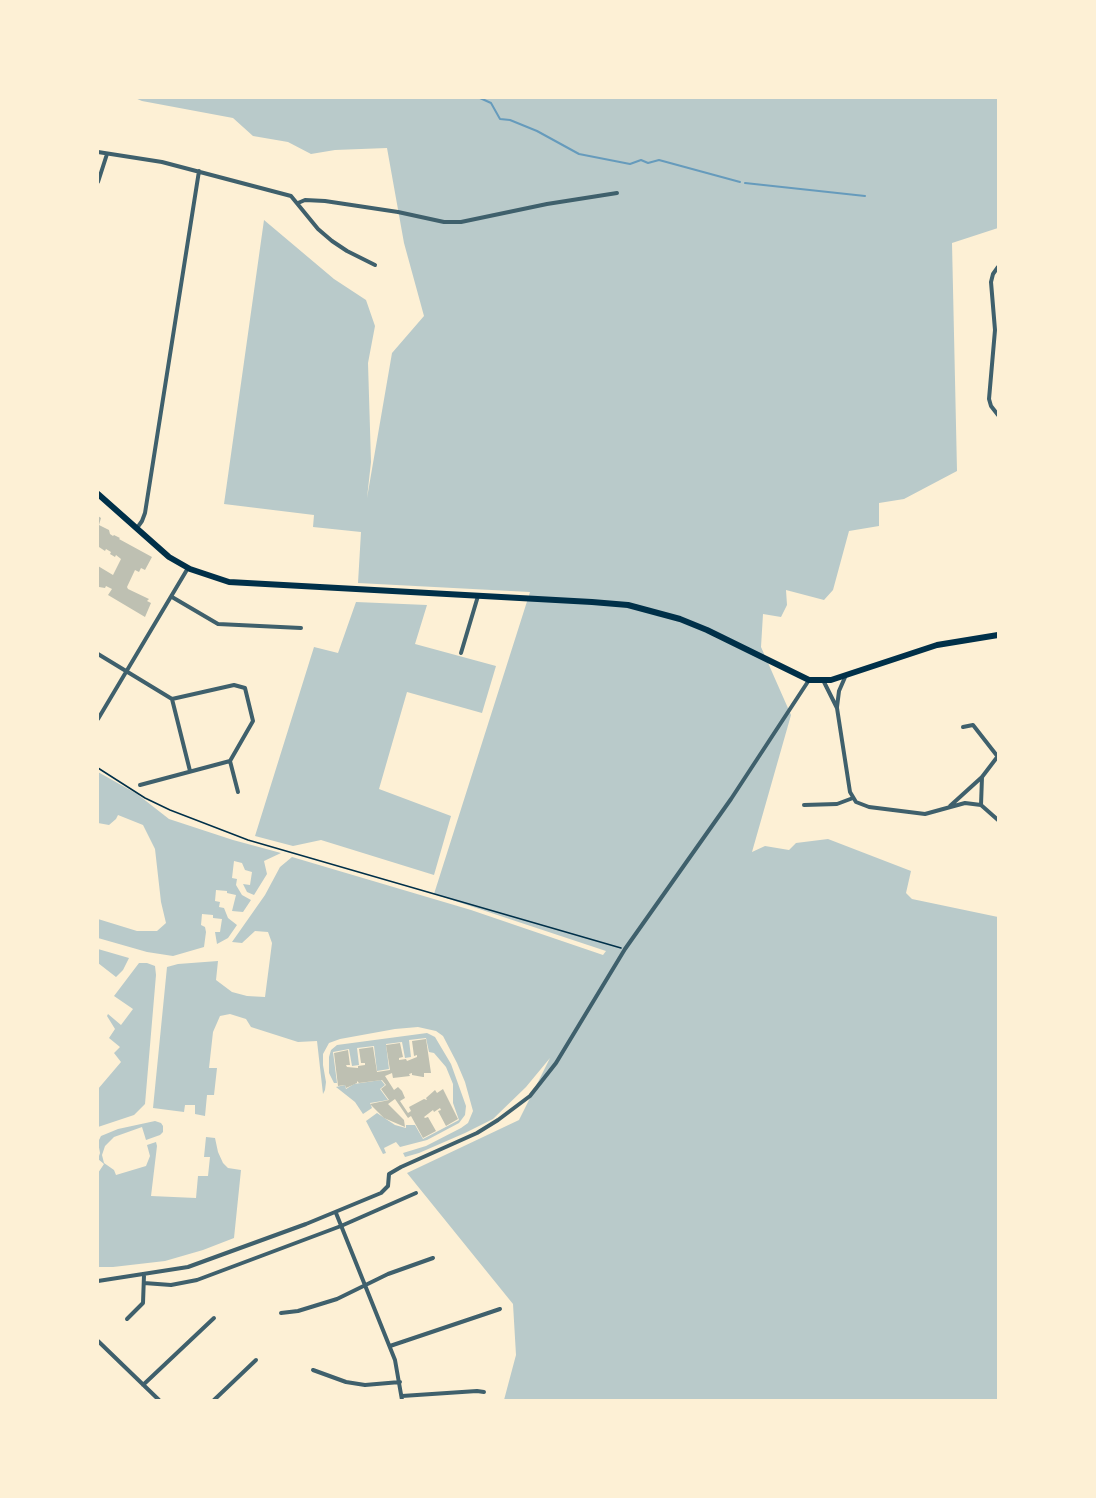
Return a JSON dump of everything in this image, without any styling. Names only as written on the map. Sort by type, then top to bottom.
[{"type":"main road","points":[[98,494],[169,557],[188,568],[229,582],[628,605],[680,619],[707,630],[809,680],[824,682],[937,645],[999,635]]},
{"type":"street","points":[[98,152],[131,156],[199,171],[291,196],[318,229],[332,241],[375,264]]},
{"type":"street","points":[[98,182],[107,154]]},
{"type":"street","points":[[137,528],[145,513],[199,171]]},
{"type":"street","points":[[298,203],[305,200],[325,201],[399,212],[444,222],[461,222],[547,204],[617,193]]},
{"type":"street","points":[[999,267],[990,282],[995,330],[989,399],[991,406],[999,414]]},
{"type":"street","points":[[98,719],[188,568]]},
{"type":"street","points":[[461,653],[478,596]]},
{"type":"street","points":[[172,597],[218,624],[301,628]]},
{"type":"street","points":[[98,654],[172,699],[234,685],[245,688],[253,721],[230,761],[238,792]]},
{"type":"street","points":[[846,675],[839,691],[837,708],[850,792],[856,802],[869,807],[925,814],[965,803],[981,805],[999,820]]},
{"type":"street","points":[[98,1281],[188,1267],[336,1213],[381,1193],[388,1186],[389,1174],[477,1133],[530,1096],[556,1063],[625,949],[731,800],[809,680]]},
{"type":"street","points":[[824,682],[837,708]]},
{"type":"street","points":[[172,699],[190,771]]},
{"type":"street","points":[[947,808],[982,777],[998,757],[973,726],[963,727]]},
{"type":"street","points":[[140,785],[230,761]]},
{"type":"street","points":[[981,805],[982,777]]},
{"type":"street","points":[[804,805],[837,804],[853,798]]},
{"type":"street","points":[[144,1283],[171,1285],[197,1280],[341,1226],[416,1192]]},
{"type":"street","points":[[336,1213],[390,1346],[402,1398],[484,1392]]},
{"type":"street","points":[[281,1313],[316,1306],[433,1258]]},
{"type":"street","points":[[127,1319],[143,1303],[144,1275]]},
{"type":"street","points":[[390,1346],[500,1309]]},
{"type":"street","points":[[143,1385],[214,1318]]},
{"type":"street","points":[[98,1341],[159,1401]]},
{"type":"street","points":[[214,1401],[256,1360]]},
{"type":"street","points":[[313,1370],[346,1383],[375,1385],[400,1382]]},
{"type":"path","points":[[98,768],[145,798],[170,810],[248,840],[625,949]]},
{"type":"shaded area","points":[[135,98],[998,98],[998,228],[952,243],[957,471],[904,499],[879,503],[879,526],[849,531],[833,590],[824,600],[786,590],[787,605],[781,617],[763,614],[761,647],[791,715],[752,852],[765,846],[789,850],[796,843],[828,839],[911,871],[906,893],[912,899],[998,917],[998,1400],[504,1400],[516,1355],[513,1304],[407,1173],[519,1120],[550,1058],[526,1087],[493,1119],[419,1153],[405,1157],[403,1153],[426,1146],[461,1128],[468,1123],[473,1111],[465,1082],[443,1036],[436,1031],[418,1027],[395,1029],[329,1043],[323,1054],[326,1082],[323,1094],[317,1041],[298,1042],[251,1027],[246,1019],[230,1014],[220,1016],[213,1032],[209,1068],[217,1068],[214,1095],[207,1095],[205,1116],[195,1114],[195,1105],[185,1105],[184,1112],[153,1108],[167,967],[218,961],[216,980],[232,992],[265,997],[272,943],[268,932],[255,931],[242,943],[232,942],[265,895],[280,867],[292,857],[471,910],[603,955],[606,951],[434,894],[530,592],[358,583],[361,532],[313,527],[314,515],[224,504],[264,220],[334,279],[366,300],[375,326],[368,363],[371,462],[367,498],[392,353],[424,316],[404,243],[387,148],[335,150],[311,154],[288,142],[253,136],[233,118]]},
{"type":"shaded area","points":[[356,602],[427,605],[415,644],[496,666],[482,713],[407,692],[379,789],[451,816],[434,875],[321,840],[293,846],[255,836],[314,647],[338,653]]},
{"type":"shaded area","points":[[98,772],[137,794],[169,819],[281,853],[264,861],[267,874],[254,895],[247,892],[243,884],[250,885],[252,872],[245,870],[242,863],[234,861],[232,878],[237,879],[236,885],[242,895],[251,900],[243,912],[232,911],[236,895],[216,890],[215,901],[220,902],[219,907],[224,908],[228,918],[237,925],[228,938],[217,944],[215,932],[220,932],[222,919],[202,914],[201,925],[205,927],[206,932],[204,947],[173,956],[147,952],[98,938],[98,919],[137,931],[157,931],[166,923],[161,902],[155,849],[143,825],[118,815],[109,825],[98,823]]},
{"type":"shaded area","points":[[98,949],[129,958],[123,970],[116,977],[98,963]]},
{"type":"shaded area","points":[[139,963],[155,966],[156,975],[145,1104],[134,1115],[98,1127],[98,1089],[121,1062],[114,1053],[120,1047],[109,1038],[115,1029],[107,1016],[108,1014],[121,1025],[133,1009],[114,996]]},
{"type":"shaded area","points":[[427,1033],[435,1037],[451,1064],[466,1106],[465,1115],[459,1123],[427,1140],[400,1147],[396,1142],[384,1148],[386,1153],[383,1154],[366,1121],[377,1113],[395,1125],[406,1128],[406,1125],[415,1125],[423,1139],[459,1120],[453,1103],[453,1084],[446,1067],[434,1053],[429,1052],[426,1038],[409,1040],[411,1057],[405,1058],[402,1042],[386,1044],[389,1069],[377,1071],[374,1046],[357,1048],[359,1065],[352,1066],[349,1049],[333,1052],[337,1083],[334,1083],[329,1073],[331,1050],[337,1045]]},
{"type":"shaded area","points":[[381,1080],[385,1085],[380,1089],[388,1100],[370,1103],[372,1108],[363,1114],[355,1102],[336,1087],[345,1085],[346,1089],[354,1084]]},
{"type":"shaded area","points":[[155,1121],[163,1126],[163,1132],[160,1135],[146,1140],[142,1127],[114,1137],[105,1146],[102,1155],[104,1163],[114,1170],[116,1175],[146,1166],[150,1156],[147,1145],[156,1142],[151,1196],[196,1198],[198,1176],[208,1176],[210,1157],[204,1157],[206,1137],[215,1138],[223,1163],[228,1168],[241,1170],[234,1238],[165,1261],[98,1267],[98,1173],[104,1164],[98,1159],[100,1153],[98,1142],[101,1136],[118,1129]]},
{"type":"building","points":[[98,516],[101,518],[99,525],[109,530],[110,534],[152,557],[145,570],[141,568],[139,572],[135,570],[127,587],[149,599],[147,601],[151,603],[145,617],[108,595],[112,589],[106,586],[105,588],[99,587],[98,566],[113,575],[121,559],[99,547]]},
{"type":"building","points":[[426,1039],[431,1073],[424,1073],[424,1077],[412,1075],[412,1073],[409,1074],[410,1076],[393,1078],[392,1073],[385,1076],[394,1090],[398,1087],[402,1091],[405,1098],[400,1101],[408,1113],[411,1111],[409,1107],[424,1099],[427,1100],[426,1098],[435,1090],[437,1093],[443,1089],[458,1119],[446,1126],[438,1111],[441,1110],[440,1108],[434,1112],[433,1110],[424,1117],[428,1117],[436,1131],[423,1138],[411,1116],[408,1118],[395,1099],[388,1104],[404,1120],[405,1127],[384,1118],[370,1104],[389,1100],[381,1089],[386,1085],[382,1080],[359,1083],[357,1081],[346,1088],[345,1085],[338,1086],[334,1053],[348,1050],[350,1065],[346,1065],[347,1067],[358,1068],[358,1066],[365,1065],[361,1063],[359,1049],[373,1047],[377,1072],[390,1070],[386,1045],[400,1043],[403,1057],[399,1060],[406,1059],[407,1061],[417,1057],[417,1055],[414,1056],[412,1041]]},
{"type":"waterway","points":[[480,98],[491,103],[500,119],[510,120],[537,131],[579,154],[630,164],[641,160],[648,163],[659,160],[740,182]]},
{"type":"waterway","points":[[745,183],[865,196]]}]
